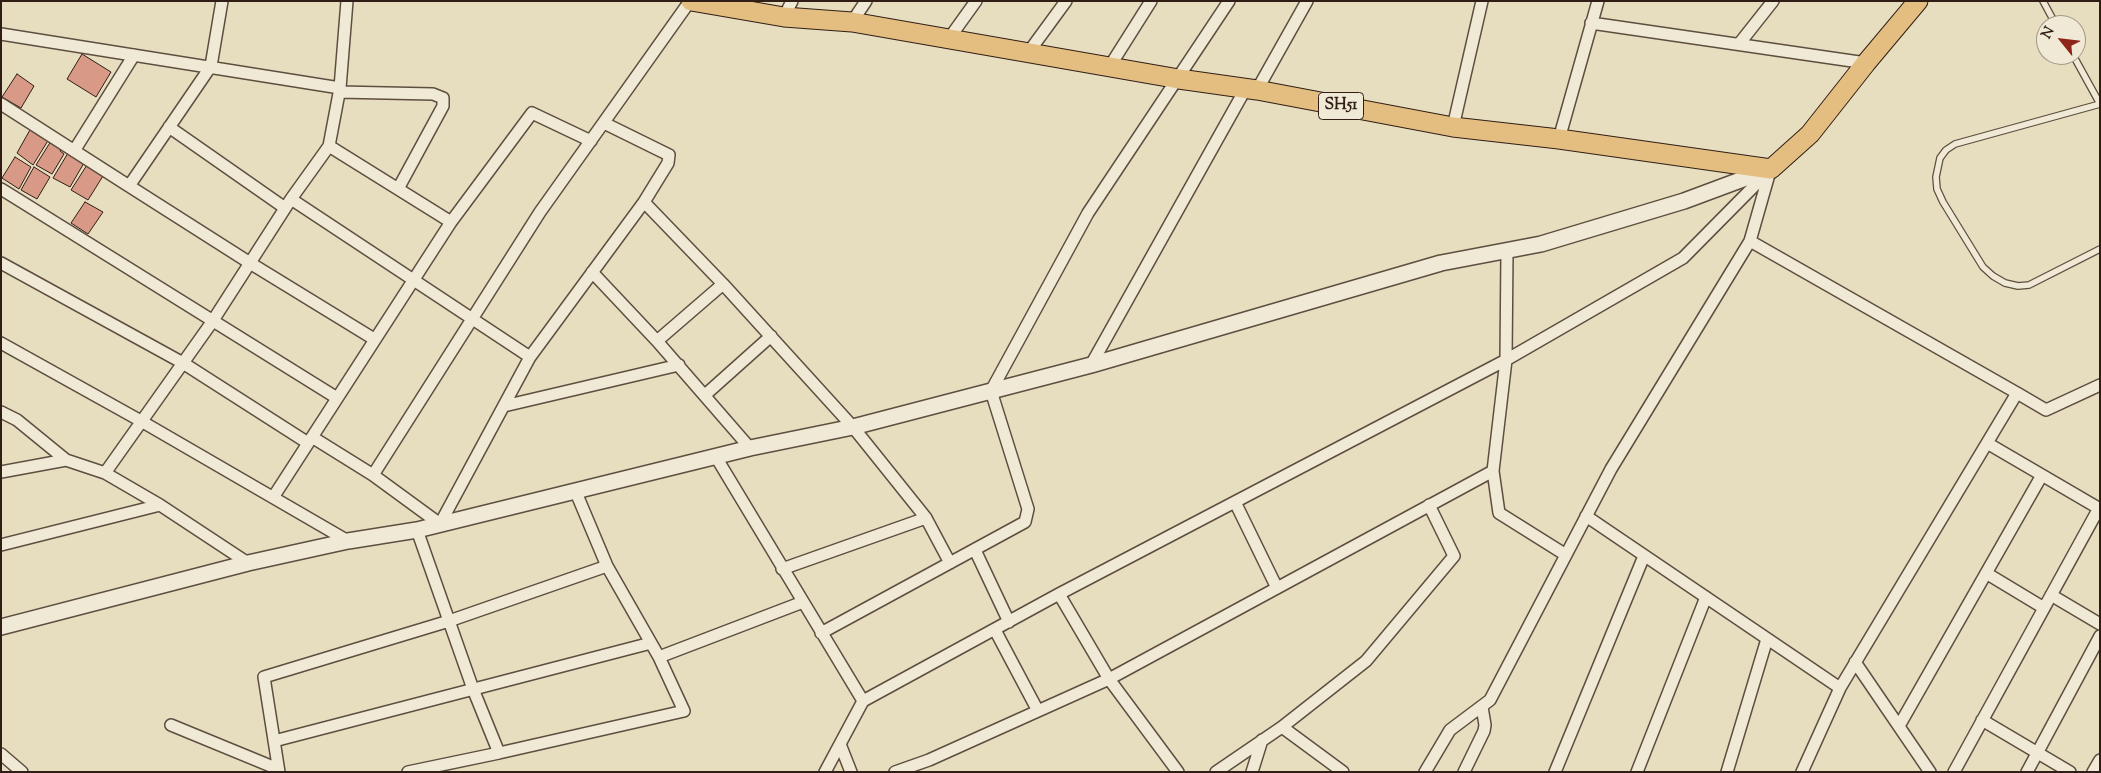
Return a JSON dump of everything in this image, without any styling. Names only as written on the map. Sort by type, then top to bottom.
[{"type":"main road","name":"SH51","points":[[691,1],[788,9],[948,40],[1179,79],[1251,89],[1453,127],[1559,139],[1771,169]]},
{"type":"main road","points":[[1771,169],[1810,134],[1866,62],[1918,1]]},
{"type":"street","points":[[129,186],[211,66],[222,1]]},
{"type":"street","points":[[105,473],[212,322],[288,204],[329,146],[340,90],[347,1]]},
{"type":"street","points":[[373,475],[540,212],[691,1]]},
{"type":"street","points":[[852,22],[866,1]]},
{"type":"street","points":[[948,40],[976,1]]},
{"type":"street","points":[[1028,53],[1066,1]]},
{"type":"street","points":[[1110,66],[1151,1]]},
{"type":"street","points":[[821,632],[1022,525],[1027,519],[1028,514],[991,391],[1088,213],[1179,79],[1229,1]]},
{"type":"street","points":[[1091,366],[1251,89],[1307,1]]},
{"type":"street","points":[[1453,127],[1481,1]]},
{"type":"street","points":[[1559,139],[1590,22],[1598,1]]},
{"type":"street","points":[[1739,44],[1773,1]]},
{"type":"street","points":[[1590,22],[1866,62]]},
{"type":"street","points":[[1,34],[211,66],[340,90],[433,94],[443,98],[445,102],[398,189]]},
{"type":"street","points":[[74,151],[134,54]]},
{"type":"street","points":[[1,104],[250,263],[374,339]]},
{"type":"street","points":[[274,496],[451,222],[532,113],[591,141]]},
{"type":"street","points":[[440,524],[530,357],[644,202],[668,163],[669,155],[604,123]]},
{"type":"street","points":[[169,127],[288,204],[412,280],[530,357]]},
{"type":"street","points":[[329,146],[451,222]]},
{"type":"street","points":[[1425,772],[1450,730],[1490,700],[1610,469],[1750,241],[1771,169]]},
{"type":"street","points":[[1,627],[248,562],[348,541],[417,530],[750,448],[854,427],[1091,366],[1441,263],[1541,244],[1630,218],[1771,169]]},
{"type":"street","points":[[825,772],[864,701],[1059,594],[1506,360],[1684,258],[1771,169]]},
{"type":"street","points":[[1,189],[336,398]]},
{"type":"street","points":[[644,202],[723,284],[854,427],[926,518],[950,563]]},
{"type":"street","points":[[1750,241],[2046,410],[2100,385]]},
{"type":"street","points":[[1507,251],[1506,360],[1493,471],[1499,513],[1566,555]]},
{"type":"street","points":[[1,263],[183,363],[310,440],[373,475],[440,524]]},
{"type":"street","points":[[592,272],[657,341],[750,448]]},
{"type":"street","points":[[657,341],[723,284]]},
{"type":"street","points":[[705,395],[770,336]]},
{"type":"street","points":[[1,343],[141,420],[274,496],[348,541]]},
{"type":"street","points":[[504,406],[679,366]]},
{"type":"street","points":[[1802,772],[1840,688],[2016,393]]},
{"type":"street","points":[[1,412],[17,420],[66,460],[105,473],[160,505],[248,562]]},
{"type":"street","points":[[1954,772],[2099,508],[1987,443]]},
{"type":"street","points":[[716,457],[782,569],[864,701]]},
{"type":"street","points":[[1,472],[66,460]]},
{"type":"street","points":[[895,772],[929,760],[1109,679],[1493,471]]},
{"type":"street","points":[[1899,726],[2042,475]]},
{"type":"street","points":[[408,772],[684,711],[659,657],[607,566],[575,490]]},
{"type":"street","points":[[1235,502],[1277,588]]},
{"type":"street","points":[[1,545],[160,505]]},
{"type":"street","points":[[1216,772],[1282,727],[1366,661],[1454,556],[1429,505]]},
{"type":"street","points":[[1586,516],[1840,688]]},
{"type":"street","points":[[782,569],[926,518]]},
{"type":"street","points":[[417,530],[499,753]]},
{"type":"street","points":[[975,550],[1009,622]]},
{"type":"street","points":[[1556,772],[1644,556]]},
{"type":"street","points":[[279,770],[264,676],[449,621],[607,566]]},
{"type":"street","points":[[1986,573],[2044,608]]},
{"type":"street","points":[[1059,594],[1109,679],[1178,772]]},
{"type":"street","points":[[2051,595],[2100,624]]},
{"type":"street","points":[[1637,772],[1706,597]]},
{"type":"street","points":[[659,657],[803,602]]},
{"type":"street","points":[[995,630],[1038,711]]},
{"type":"street","points":[[2027,772],[2100,636]]},
{"type":"street","points":[[1727,772],[1767,639]]},
{"type":"street","points":[[274,741],[651,643]]},
{"type":"street","points":[[1855,662],[1930,772]]},
{"type":"street","points":[[1464,772],[1484,732],[1485,725],[1482,707]]},
{"type":"street","points":[[1982,720],[2070,772]]},
{"type":"street","points":[[170,725],[279,770]]},
{"type":"street","points":[[1282,727],[1343,772]]},
{"type":"street","points":[[1252,772],[1262,740]]},
{"type":"street","points":[[840,744],[851,772]]},
{"type":"street","points":[[1,754],[22,772]]},
{"type":"street","points":[[2093,772],[2100,760]]},
{"type":"lane","points":[[2043,1],[2051,15]]},
{"type":"lane","points":[[2079,65],[2100,104],[1955,144],[1946,150],[1940,158],[1936,177],[1937,189],[1983,267],[1993,276],[2006,283],[2018,286],[2029,285],[2100,249]]},
{"type":"building","points":[[82,54],[111,72],[96,97],[67,79]]},
{"type":"building","points":[[17,74],[34,86],[21,108],[2,97]]},
{"type":"building","points":[[31,128],[49,139],[33,165],[17,153]]},
{"type":"building","points":[[51,141],[62,147],[60,151],[64,154],[52,174],[36,165]]},
{"type":"building","points":[[68,153],[84,163],[70,187],[53,178]]},
{"type":"building","points":[[15,157],[31,167],[19,189],[2,178]]},
{"type":"building","points":[[87,165],[103,176],[88,200],[71,190]]},
{"type":"building","points":[[34,167],[50,177],[37,199],[21,190]]},
{"type":"building","points":[[85,202],[103,212],[88,234],[71,223]]}]
